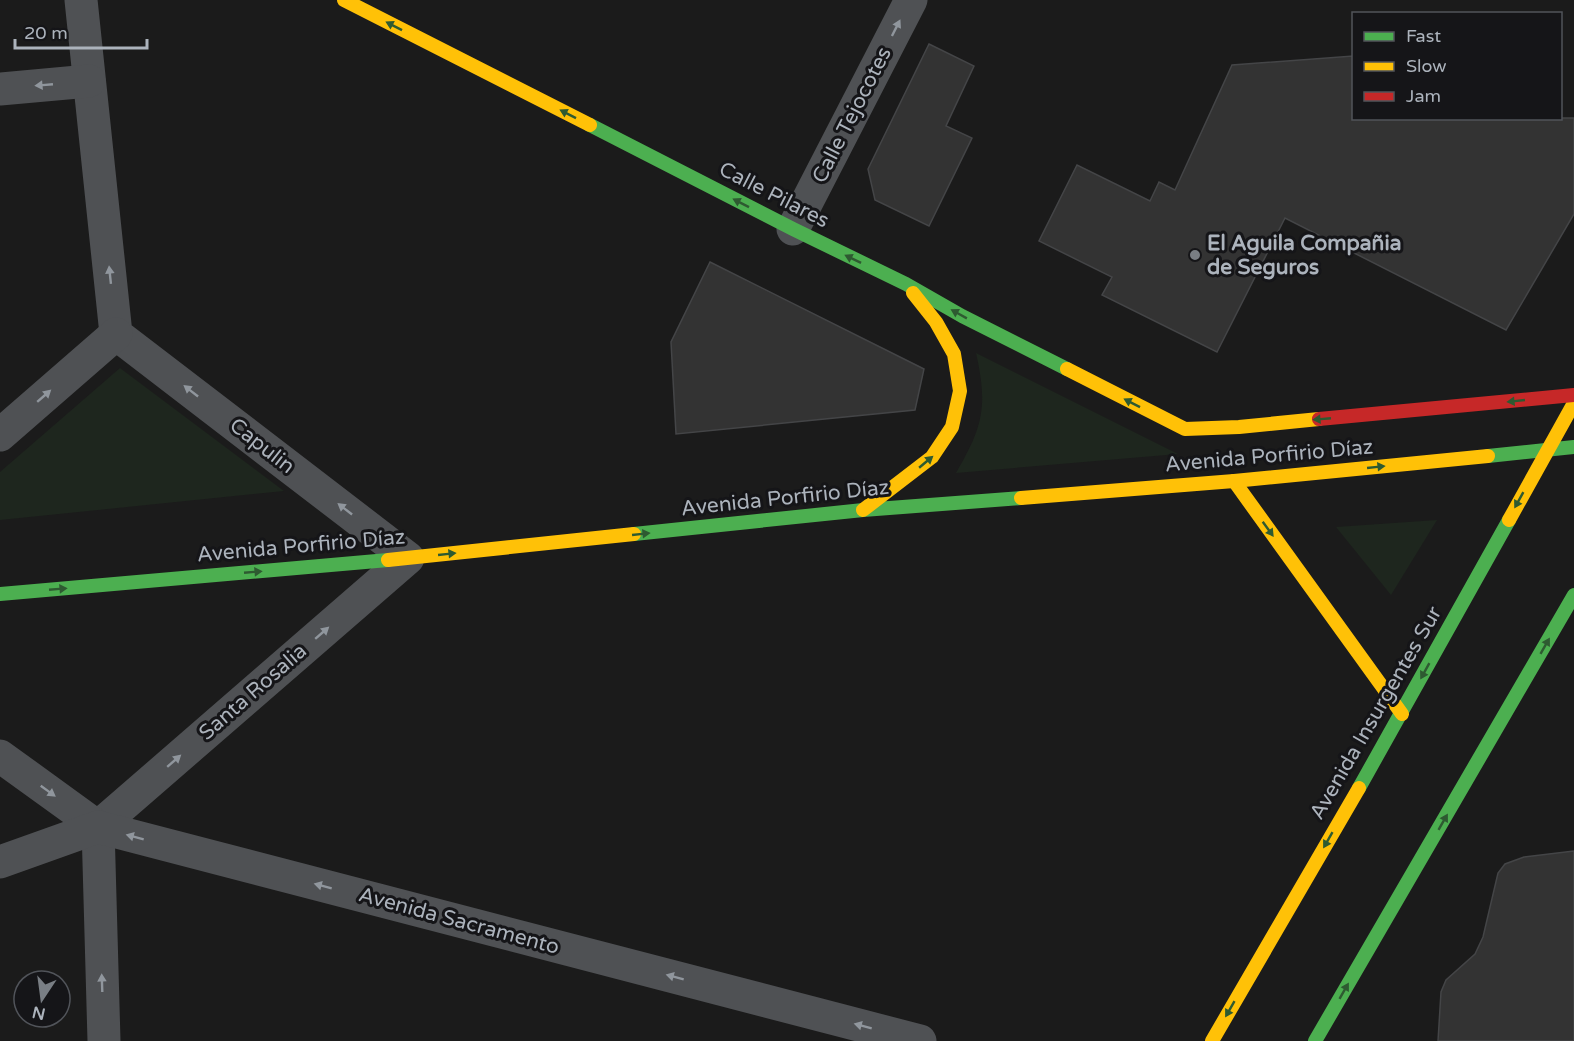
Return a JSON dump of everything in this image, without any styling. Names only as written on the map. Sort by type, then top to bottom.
[{"type":"street","points":[[0,435],[116,334],[81,0]]},
{"type":"street","name":"Calle Pilares","points":[[344,0],[793,230],[906,284],[962,316],[1185,429]]},
{"type":"street","name":"Calle Tejocotes","points":[[793,230],[910,0]]},
{"type":"street","points":[[0,89],[89,81]]},
{"type":"street","points":[[863,510],[932,457],[952,427],[960,391],[954,354],[936,322],[906,284]]},
{"type":"street","name":"Capulin","points":[[116,334],[408,558]]},
{"type":"street","name":"Avenida Porfirio Díaz","points":[[1185,429],[1239,427],[1574,395]]},
{"type":"street","name":"Avenida Insurgentes Sur","points":[[1212,1041],[1402,714],[1574,403]]},
{"type":"street","name":"Avenida Porfirio Díaz","points":[[0,594],[408,558],[863,510],[1234,481],[1574,447]]},
{"type":"street","points":[[1234,481],[1402,714]]},
{"type":"street","name":"Santa Rosalia","points":[[98,827],[408,558]]},
{"type":"street","points":[[1315,1041],[1574,595]]},
{"type":"street","points":[[0,756],[98,827]]},
{"type":"street","points":[[0,862],[98,827]]},
{"type":"street","points":[[98,827],[104,1041]]},
{"type":"street","name":"Avenida Sacramento","points":[[98,827],[920,1041]]},
{"type":"shaded area","points":[[976,353],[1178,454],[956,473],[972,442],[981,416],[982,388]]},
{"type":"shaded area","points":[[120,368],[284,491],[0,520],[0,472]]},
{"type":"shaded area","points":[[1437,520],[1391,595],[1336,527]]},
{"type":"building","points":[[929,44],[974,66],[946,126],[972,138],[929,226],[875,200],[868,169]]},
{"type":"building","points":[[1352,56],[1352,120],[1562,120],[1562,118],[1574,118],[1574,214],[1506,330],[1285,218],[1217,352],[1102,295],[1112,277],[1039,241],[1077,165],[1150,201],[1159,182],[1175,190],[1232,65]]},
{"type":"building","points":[[710,262],[924,369],[915,410],[676,434],[671,342]]},
{"type":"building","points":[[1574,851],[1574,1041],[1438,1041],[1441,992],[1446,980],[1475,954],[1483,937],[1498,873],[1505,864],[1524,857]]},
{"type":"traffic: fast","points":[[590,125],[906,284],[962,316],[1067,369]]},
{"type":"traffic: fast","points":[[1488,456],[1574,447]]},
{"type":"traffic: fast","points":[[634,534],[863,510],[1021,498]]},
{"type":"traffic: fast","points":[[1359,788],[1509,520]]},
{"type":"traffic: fast","points":[[0,594],[388,560]]},
{"type":"traffic: fast","points":[[1315,1041],[1574,595]]},
{"type":"traffic: slow","points":[[344,0],[590,125]]},
{"type":"traffic: slow","points":[[863,510],[932,457],[952,427],[960,391],[954,354],[936,322],[913,293]]},
{"type":"traffic: slow","points":[[1067,369],[1185,429],[1239,427],[1319,419]]},
{"type":"traffic: slow","points":[[1509,520],[1574,403]]},
{"type":"traffic: slow","points":[[1021,498],[1234,481],[1488,456]]},
{"type":"traffic: slow","points":[[1234,481],[1402,714]]},
{"type":"traffic: slow","points":[[388,560],[634,534]]},
{"type":"traffic: slow","points":[[1212,1041],[1359,788]]},
{"type":"traffic: jam","points":[[1319,419],[1574,395]]},
{"type":"place","name":"El Aguila Compañia de Seguros","points":[[1195,255]]}]
